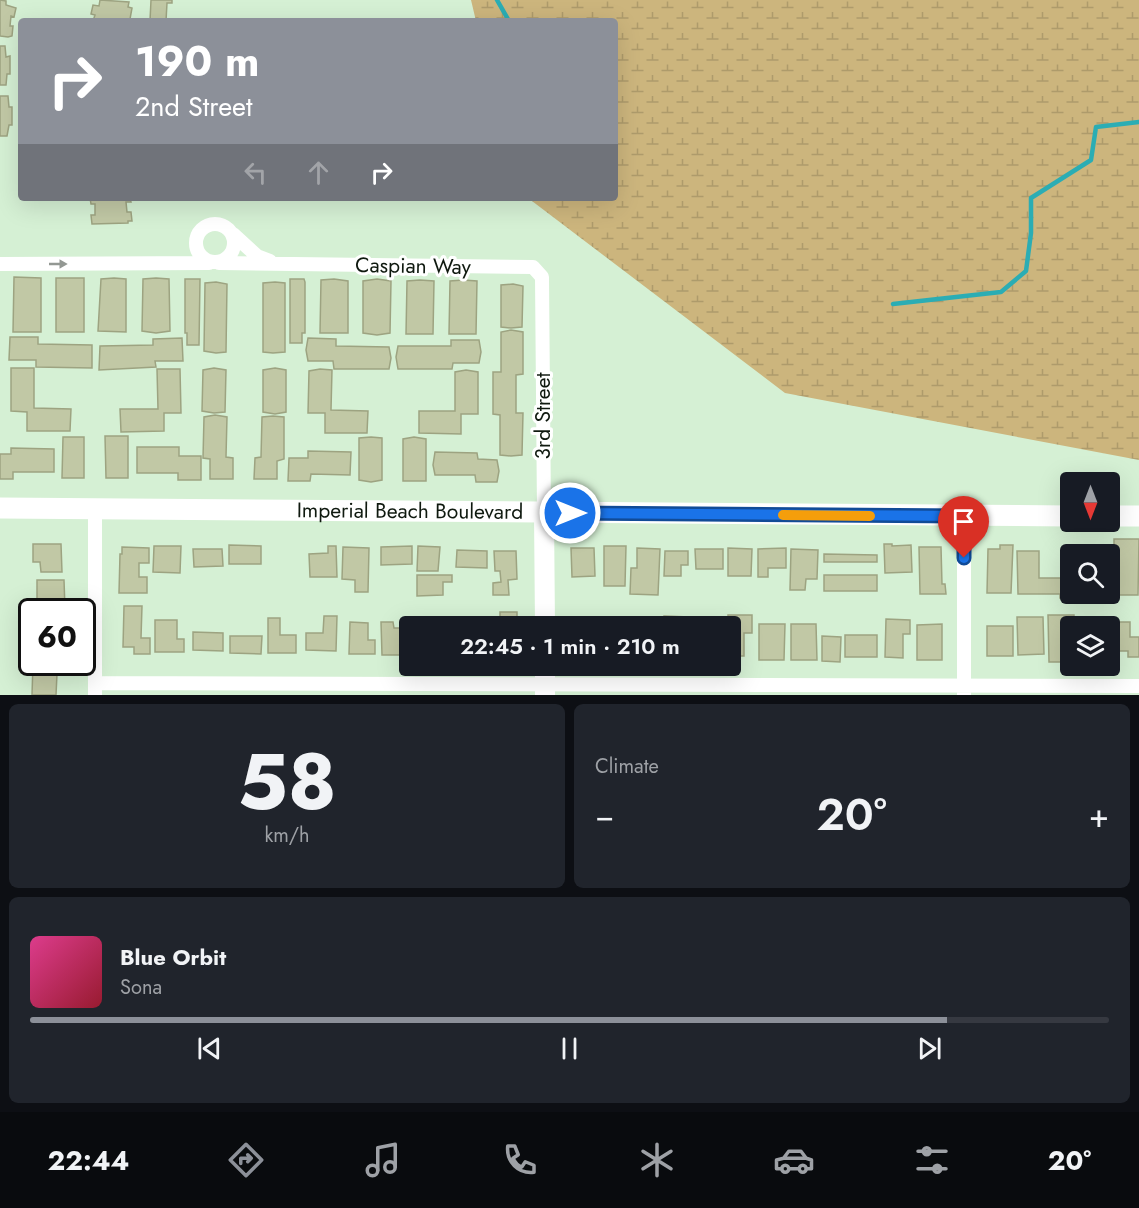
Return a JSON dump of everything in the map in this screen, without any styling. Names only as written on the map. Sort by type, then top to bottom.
[{"type":"main road","name":"Imperial Beach Boulevard","points":[[0,508],[1060,516]]},
{"type":"main road","points":[[1120,516],[1139,516]]},
{"type":"street","points":[[215,224],[222,225],[231,232],[235,244],[230,256],[214,263],[197,252],[195,245],[198,233],[203,228],[215,224]]},
{"type":"street","name":"Caspian Way","points":[[231,232],[257,256],[280,265]]},
{"type":"street","name":"Caspian Way","points":[[0,264],[214,263],[533,267],[542,277]]},
{"type":"street","name":"3rd Street","points":[[542,277],[545,616]]},
{"type":"street","points":[[95,510],[95,689],[545,682],[964,690],[1139,686]]},
{"type":"street","points":[[964,516],[964,690]]},
{"type":"green space","points":[[471,0],[1139,0],[1139,460],[785,393],[532,201],[618,201],[618,18],[475,18]]},
{"type":"building","points":[[0,0],[16,8],[14,17],[11,16],[12,36],[0,36]]},
{"type":"building","points":[[100,0],[129,2],[128,7],[132,8],[130,18],[94,18],[95,15],[91,14],[93,5],[99,6]]},
{"type":"building","points":[[151,0],[172,0],[172,3],[167,3],[166,18],[150,18]]},
{"type":"building","points":[[0,46],[5,46],[6,57],[10,56],[10,74],[7,74],[6,85],[0,85]]},
{"type":"building","points":[[0,96],[8,96],[9,107],[12,107],[12,125],[9,125],[7,136],[0,136]]},
{"type":"building","points":[[90,201],[131,201],[126,202],[127,212],[131,212],[132,221],[92,224],[91,215],[95,215],[95,204],[91,204]]},
{"type":"building","points":[[14,277],[41,278],[41,332],[13,332]]},
{"type":"building","points":[[56,278],[84,278],[84,332],[56,332]]},
{"type":"building","points":[[101,279],[126,279],[126,332],[98,331]]},
{"type":"building","points":[[143,279],[169,279],[170,331],[156,333],[142,331]]},
{"type":"building","points":[[185,279],[200,279],[199,345],[187,345]]},
{"type":"building","points":[[290,279],[304,279],[305,282],[305,333],[302,333],[302,343],[290,343]]},
{"type":"building","points":[[377,279],[391,281],[390,333],[377,335],[363,333],[363,281]]},
{"type":"building","points":[[321,280],[348,281],[348,333],[320,333]]},
{"type":"building","points":[[407,281],[434,281],[433,334],[406,334]]},
{"type":"building","points":[[450,281],[477,281],[476,334],[449,334]]},
{"type":"building","points":[[205,283],[227,284],[226,352],[216,353],[204,351]]},
{"type":"building","points":[[263,283],[285,283],[285,352],[273,353],[263,352]]},
{"type":"building","points":[[501,285],[523,286],[522,327],[501,327]]},
{"type":"building","points":[[511,330],[523,332],[523,374],[516,375],[516,413],[523,413],[522,455],[511,456],[500,455],[500,415],[493,414],[493,372],[501,372],[501,332]]},
{"type":"building","points":[[10,337],[38,337],[38,344],[92,345],[92,368],[36,367],[36,360],[9,360]]},
{"type":"building","points":[[182,338],[183,361],[155,361],[156,367],[99,370],[100,346],[153,345],[153,339]]},
{"type":"building","points":[[308,338],[336,339],[336,346],[389,347],[391,358],[389,369],[334,369],[333,361],[308,361],[306,350]]},
{"type":"building","points":[[451,340],[479,340],[481,352],[479,363],[453,363],[452,369],[398,369],[396,357],[398,346],[451,346]]},
{"type":"building","points":[[11,368],[34,368],[34,408],[71,409],[70,431],[27,431],[27,412],[11,411]]},
{"type":"building","points":[[214,368],[226,370],[225,412],[202,411],[203,370]]},
{"type":"building","points":[[275,368],[286,370],[286,412],[275,414],[263,412],[263,370]]},
{"type":"building","points":[[157,369],[180,369],[181,413],[164,413],[164,431],[121,432],[120,409],[158,409]]},
{"type":"building","points":[[332,370],[331,410],[368,411],[367,433],[325,433],[325,413],[308,413],[309,371]]},
{"type":"building","points":[[466,370],[478,372],[478,414],[461,414],[461,434],[419,433],[419,411],[455,411],[455,372]]},
{"type":"building","points":[[215,415],[227,417],[226,457],[233,458],[233,479],[210,479],[210,459],[203,458],[204,417]]},
{"type":"building","points":[[262,417],[284,417],[284,459],[277,461],[277,479],[254,479],[255,458],[261,457]]},
{"type":"building","points":[[105,436],[128,436],[128,478],[106,478]]},
{"type":"building","points":[[63,437],[84,437],[84,478],[62,478]]},
{"type":"building","points":[[414,437],[426,439],[426,481],[403,481],[403,439]]},
{"type":"building","points":[[359,438],[382,438],[382,480],[371,482],[359,480]]},
{"type":"building","points":[[137,447],[179,447],[179,456],[201,456],[201,480],[178,480],[178,473],[137,473]]},
{"type":"building","points":[[11,448],[54,449],[54,472],[13,472],[13,479],[0,479],[0,454],[11,454]]},
{"type":"building","points":[[308,451],[351,452],[350,475],[311,474],[310,481],[288,481],[289,458],[308,458]]},
{"type":"building","points":[[435,452],[477,453],[478,459],[497,460],[499,471],[497,482],[476,482],[475,475],[435,475],[433,465]]},
{"type":"building","points":[[1114,539],[1139,539],[1138,595],[1120,595],[1120,544],[1114,544]]},
{"type":"building","points":[[33,544],[61,544],[62,572],[41,572],[40,562],[33,562]]},
{"type":"building","points":[[884,544],[911,545],[912,572],[885,573]]},
{"type":"building","points":[[229,545],[261,546],[261,564],[229,564]]},
{"type":"building","points":[[1000,545],[1013,545],[1011,593],[987,593],[988,549],[1000,549]]},
{"type":"building","points":[[154,546],[181,546],[180,573],[153,572]]},
{"type":"building","points":[[328,546],[336,546],[337,577],[310,577],[309,554],[328,553]]},
{"type":"building","points":[[412,546],[412,564],[381,565],[381,547]]},
{"type":"building","points":[[418,546],[440,547],[438,571],[417,571]]},
{"type":"building","points":[[604,546],[626,546],[625,586],[604,586]]},
{"type":"building","points":[[122,547],[149,548],[149,563],[139,563],[139,577],[147,577],[147,593],[119,593]]},
{"type":"building","points":[[343,547],[369,548],[368,592],[355,592],[355,580],[342,579]]},
{"type":"building","points":[[919,547],[941,547],[942,584],[945,584],[946,594],[920,594]]},
{"type":"building","points":[[571,548],[594,548],[595,576],[572,577]]},
{"type":"building","points":[[637,548],[660,549],[658,595],[630,594],[631,568],[637,568]]},
{"type":"building","points":[[728,548],[752,549],[751,576],[728,576]]},
{"type":"building","points":[[786,548],[786,568],[768,568],[768,577],[758,577],[758,549]]},
{"type":"building","points":[[193,549],[222,549],[223,566],[194,567]]},
{"type":"building","points":[[695,549],[723,549],[723,569],[696,569]]},
{"type":"building","points":[[791,549],[818,550],[817,579],[806,579],[805,590],[790,590]]},
{"type":"building","points":[[457,550],[487,551],[487,568],[456,567]]},
{"type":"building","points":[[494,551],[516,551],[517,579],[508,580],[509,595],[493,595],[493,583],[501,582],[500,571],[495,571]]},
{"type":"building","points":[[665,551],[688,551],[688,565],[681,565],[681,576],[664,576]]},
{"type":"building","points":[[1017,551],[1039,551],[1039,578],[1060,578],[1060,594],[1018,594]]},
{"type":"building","points":[[824,554],[877,555],[877,562],[824,562]]},
{"type":"building","points":[[417,575],[452,575],[452,582],[443,582],[443,595],[417,596]]},
{"type":"building","points":[[824,575],[877,575],[877,591],[824,591]]},
{"type":"building","points":[[37,580],[64,580],[65,598],[37,598]]},
{"type":"building","points":[[124,606],[142,606],[141,638],[150,638],[150,654],[134,654],[134,647],[123,647]]},
{"type":"building","points":[[500,612],[517,612],[517,616],[500,616]]},
{"type":"building","points":[[752,615],[752,633],[744,633],[744,656],[741,656],[741,616],[728,616]]},
{"type":"building","points":[[1048,615],[1074,615],[1060,616],[1060,662],[1049,662]]},
{"type":"building","points":[[324,616],[337,616],[336,651],[306,650],[306,633],[323,633]]},
{"type":"building","points":[[1017,617],[1043,617],[1044,654],[1018,655]]},
{"type":"building","points":[[268,618],[280,618],[280,635],[296,635],[296,653],[268,653]]},
{"type":"building","points":[[886,619],[910,620],[910,634],[903,634],[903,658],[885,657]]},
{"type":"building","points":[[155,620],[177,620],[177,639],[184,639],[184,652],[155,652]]},
{"type":"building","points":[[350,622],[368,623],[368,640],[375,640],[375,654],[349,654]]},
{"type":"building","points":[[381,622],[393,622],[394,628],[399,628],[399,655],[382,655]]},
{"type":"building","points":[[1120,622],[1130,622],[1130,637],[1139,637],[1139,657],[1128,657],[1128,651],[1120,651]]},
{"type":"building","points":[[759,624],[785,624],[784,660],[759,660]]},
{"type":"building","points":[[791,624],[816,624],[817,660],[791,660]]},
{"type":"building","points":[[942,624],[942,660],[917,660],[917,625]]},
{"type":"building","points":[[987,626],[1013,626],[1013,656],[987,656]]},
{"type":"building","points":[[193,632],[223,633],[223,651],[193,650]]},
{"type":"building","points":[[845,635],[877,635],[877,657],[845,657]]},
{"type":"building","points":[[230,636],[262,636],[261,654],[230,653]]},
{"type":"building","points":[[822,636],[841,637],[840,662],[822,661]]},
{"type":"building","points":[[33,676],[57,676],[56,695],[32,695]]},
{"type":"waterway","points":[[497,0],[507,18]]},
{"type":"waterway","points":[[893,304],[1001,292],[1026,271],[1031,233],[1031,198],[1091,160],[1096,127],[1139,122]]},
{"type":"slow traffic","points":[[783,515],[870,516]]},
{"type":"route","points":[[570,513],[964,516],[964,558]]}]
